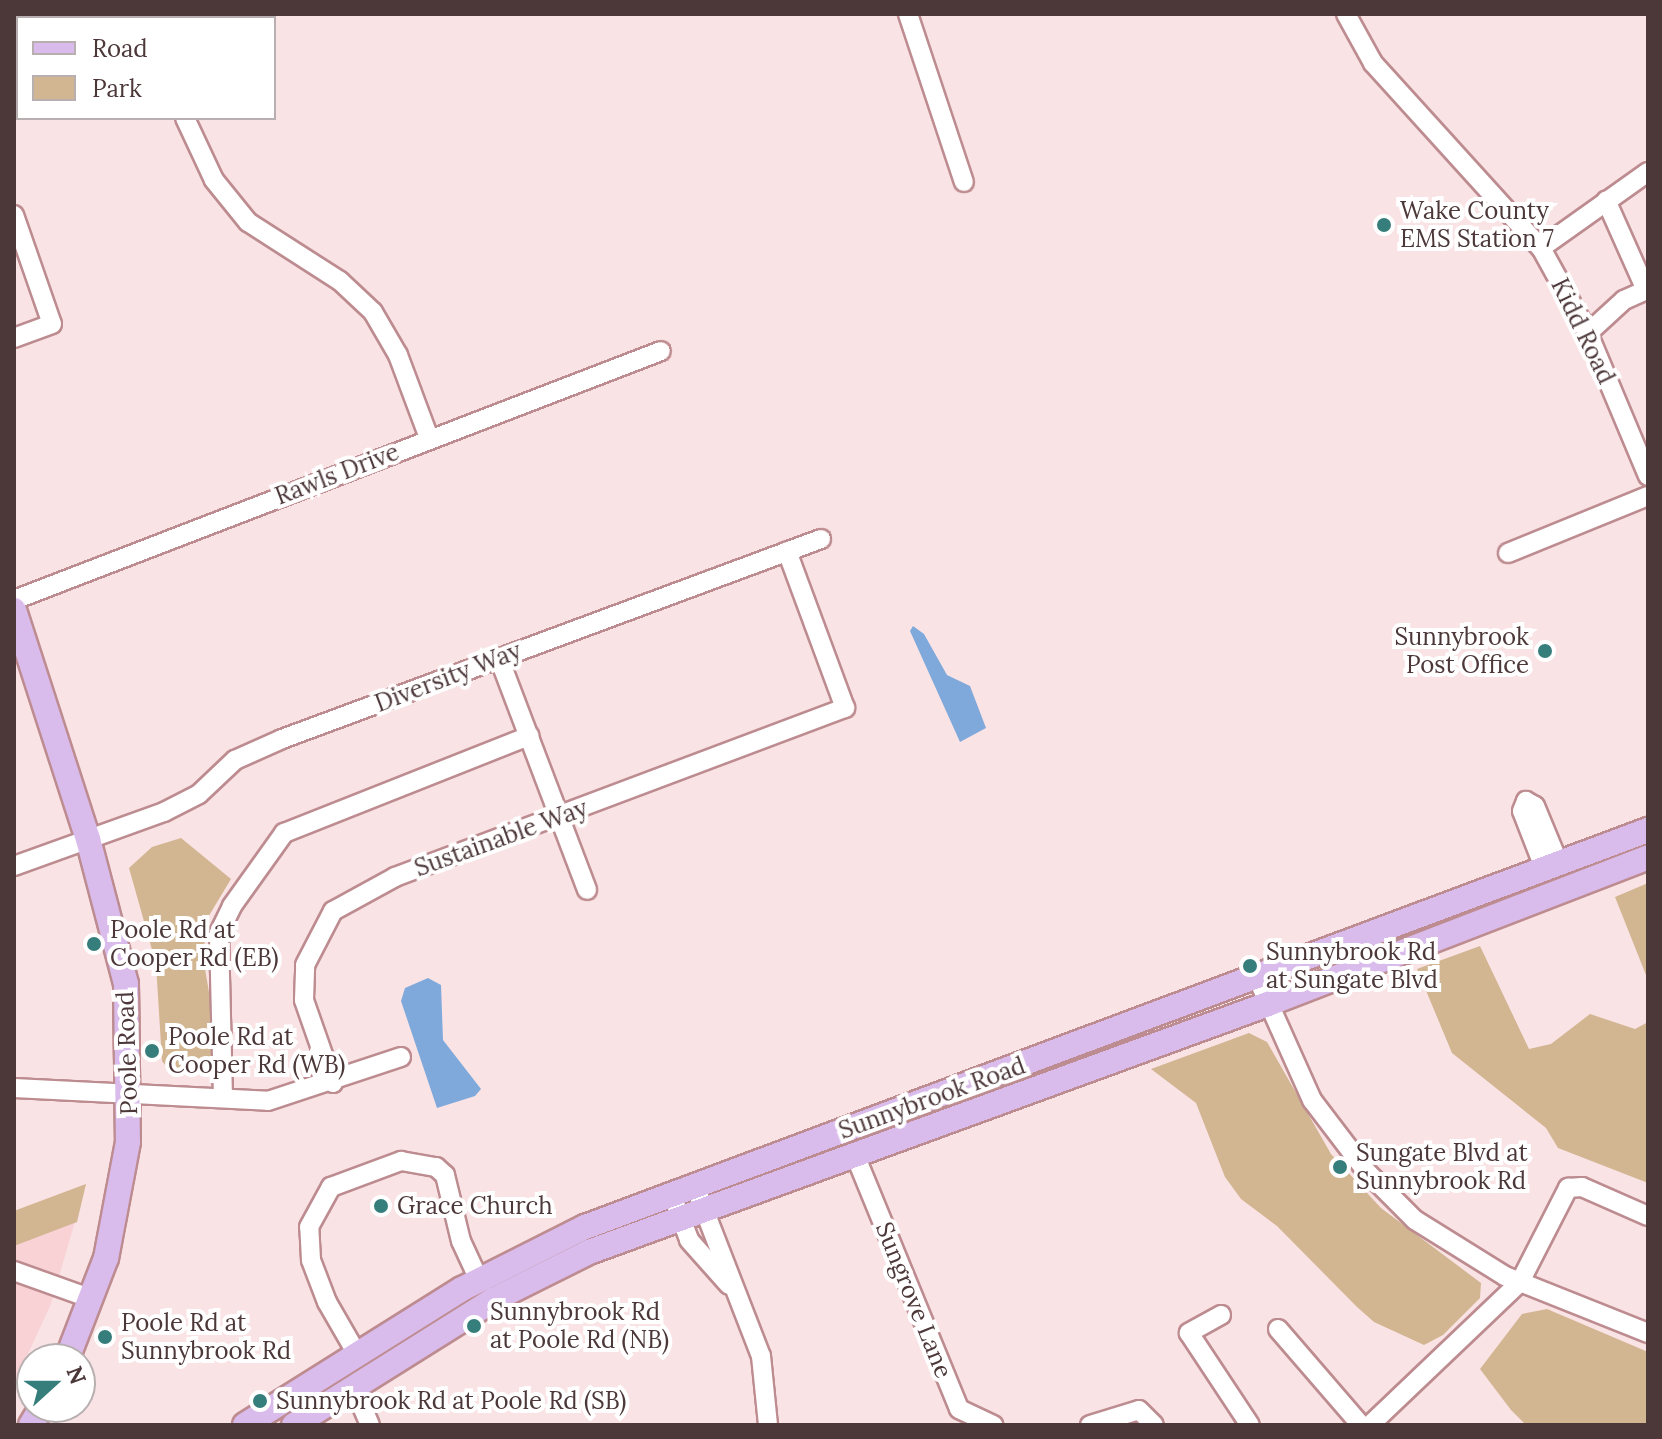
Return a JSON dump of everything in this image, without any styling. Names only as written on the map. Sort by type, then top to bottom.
[{"type":"main road","name":"Poole Road","points":[[14,610],[88,839],[126,984],[131,1097],[121,1185],[92,1299],[74,1343]]},
{"type":"main road","name":"Sunnybrook Road","points":[[245,1425],[479,1280],[585,1227],[1648,830]]},
{"type":"main road","name":"Sunnybrook Road","points":[[294,1425],[399,1358],[561,1265],[1268,1004],[1648,857]]},
{"type":"main road","points":[[399,1358],[420,1329],[477,1294],[479,1280]]},
{"type":"street","points":[[908,14],[964,182]]},
{"type":"street","name":"Kidd Road","points":[[1346,14],[1373,63],[1541,248],[1588,333],[1648,476]]},
{"type":"street","points":[[186,120],[214,180],[239,213],[267,237],[340,281],[373,312],[398,355],[429,438]]},
{"type":"street","points":[[1541,248],[1648,172]]},
{"type":"street","points":[[1588,333],[1624,300],[1646,290],[1606,200]]},
{"type":"street","points":[[14,338],[52,324],[15,222]]},
{"type":"street","name":"Rawls Drive","points":[[14,600],[661,351]]},
{"type":"street","points":[[1508,553],[1648,496]]},
{"type":"street","name":"Diversity Way","points":[[14,866],[164,812],[199,794],[235,760],[282,739],[821,539]]},
{"type":"street","name":"Sustainable Way","points":[[333,1083],[304,1000],[305,965],[333,911],[362,891],[845,708],[787,551]]},
{"type":"street","points":[[499,658],[587,890]]},
{"type":"street","points":[[223,1098],[219,933],[232,906],[284,833],[529,736]]},
{"type":"street","points":[[1257,977],[1312,1100],[1366,1171],[1441,1239],[1520,1282],[1648,1333]]},
{"type":"street","points":[[14,1088],[131,1097],[268,1101],[333,1083],[401,1057]]},
{"type":"street","name":"Sungrove Lane","points":[[855,1155],[959,1409],[994,1425]]},
{"type":"street","points":[[357,1354],[327,1302],[311,1260],[309,1227],[318,1202],[331,1187],[401,1161],[436,1167],[445,1175],[461,1241],[479,1280]]},
{"type":"street","points":[[1370,1425],[1520,1282],[1568,1188],[1582,1187],[1648,1216]]},
{"type":"street","points":[[684,1190],[692,1215],[689,1240],[734,1289],[761,1356],[768,1425]]},
{"type":"street","points":[[14,1271],[92,1299]]},
{"type":"street","points":[[1221,1315],[1189,1333],[1250,1425]]},
{"type":"street","points":[[1278,1329],[1361,1425]]},
{"type":"street","points":[[354,1388],[370,1425]]},
{"type":"street","points":[[1090,1425],[1139,1410],[1154,1425]]},
{"type":"shaded area","points":[[86,1184],[51,1304],[33,1343],[16,1343],[14,1384],[14,1211]]},
{"type":"green space","points":[[181,838],[231,879],[207,919],[203,957],[213,1016],[213,1065],[197,1073],[172,1074],[162,1061],[156,964],[129,868],[152,847]]},
{"type":"green space","points":[[1648,883],[1648,980],[1615,897]]},
{"type":"green space","points":[[1480,946],[1529,1049],[1551,1044],[1590,1014],[1635,1029],[1648,1022],[1648,1183],[1558,1148],[1546,1128],[1452,1053],[1417,969]]},
{"type":"green space","points":[[1249,1033],[1267,1042],[1331,1154],[1381,1208],[1481,1283],[1480,1298],[1443,1335],[1424,1345],[1374,1322],[1357,1307],[1277,1226],[1241,1199],[1225,1177],[1196,1103],[1151,1069]]},
{"type":"green space","points":[[86,1184],[77,1222],[14,1246],[14,1211]]},
{"type":"green space","points":[[1547,1309],[1648,1352],[1648,1425],[1526,1425],[1511,1410],[1480,1369],[1522,1314]]},
{"type":"water","points":[[913,626],[924,634],[947,675],[970,686],[986,728],[960,742],[910,631]]},
{"type":"water","points":[[428,978],[441,985],[443,1040],[481,1089],[475,1096],[437,1108],[401,1001],[405,988]]},
{"type":"place","name":"Wake County EMS Station 7","points":[[1384,225]]},
{"type":"place","name":"Sunnybrook Post Office","points":[[1545,651]]},
{"type":"place","name":"Poole Rd at Cooper Rd (EB)","points":[[94,944]]},
{"type":"place","name":"Sunnybrook Rd at Sungate Blvd","points":[[1250,966]]},
{"type":"place","name":"Poole Rd at Cooper Rd (WB)","points":[[152,1051]]},
{"type":"place","name":"Sungate Blvd at Sunnybrook Rd","points":[[1340,1167]]},
{"type":"place","name":"Grace Church","points":[[381,1206]]},
{"type":"place","name":"Sunnybrook Rd at Poole Rd (NB)","points":[[474,1326]]},
{"type":"place","name":"Poole Rd at Sunnybrook Rd","points":[[105,1337]]},
{"type":"place","name":"Sunnybrook Rd at Poole Rd (SB)","points":[[260,1401]]}]
